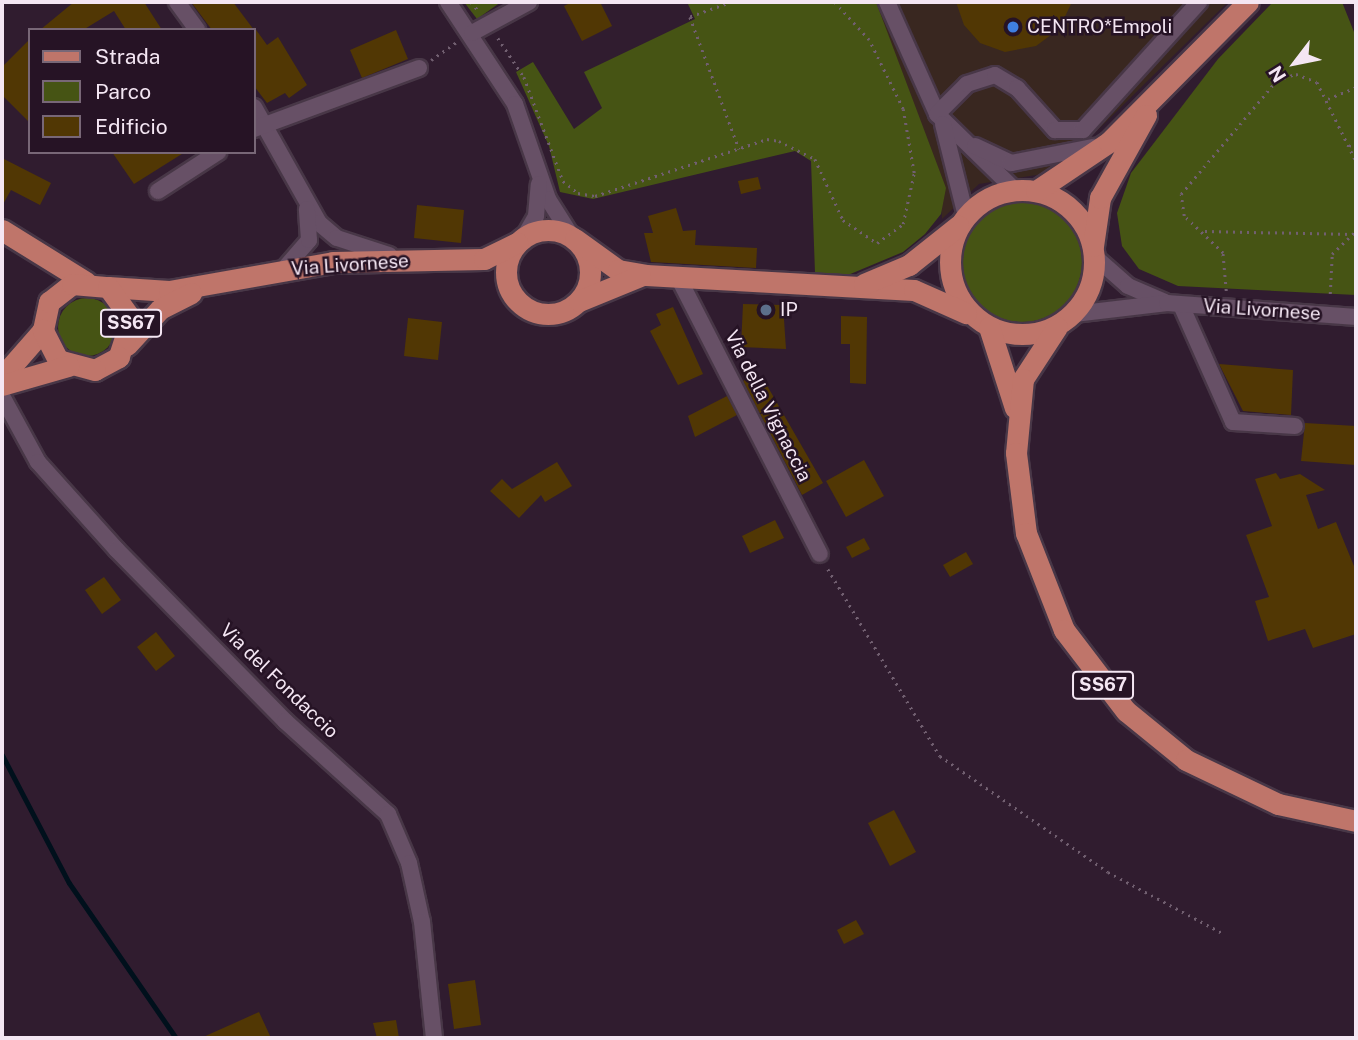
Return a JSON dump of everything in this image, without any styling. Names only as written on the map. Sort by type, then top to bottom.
[{"type":"main road","points":[[1026,191],[1109,142],[1248,2]]},
{"type":"main road","points":[[1093,251],[1100,198],[1164,87]]},
{"type":"main road","name":"Via Livornese","points":[[856,287],[909,265],[995,195],[1026,191],[1073,211],[1093,251]]},
{"type":"main road","name":"SS67","points":[[964,219],[950,270],[958,297],[983,323],[1016,411],[1020,497],[1034,560],[1064,630],[1106,690],[1167,747],[1214,777],[1278,804],[1356,821]]},
{"type":"main road","name":"Via Livornese","points":[[2,230],[86,282],[108,287],[209,286],[284,269],[408,260],[452,262],[495,257],[521,240],[548,230],[573,238],[618,270],[646,275],[856,287],[931,295],[983,323],[1016,335],[1065,320]]},
{"type":"main road","points":[[573,238],[590,276],[579,301]]},
{"type":"main road","points":[[514,296],[506,269],[521,240]]},
{"type":"main road","name":"SS67","points":[[1016,411],[1031,360],[1090,287],[1093,251]]},
{"type":"main road","name":"Via Livornese","points":[[452,262],[493,276],[514,296],[545,313],[646,275]]},
{"type":"main road","points":[[2,377],[43,330],[49,302],[72,284],[86,282]]},
{"type":"main road","name":"Via Livornese","points":[[2,385],[68,366],[102,368],[160,309],[209,286]]},
{"type":"main road","name":"SS67","points":[[108,287],[131,319],[127,345]]},
{"type":"main road","points":[[43,330],[50,352],[68,366]]},
{"type":"street","points":[[177,2],[196,28]]},
{"type":"street","points":[[448,2],[472,33],[515,104],[556,219],[573,238]]},
{"type":"street","points":[[472,33],[529,2]]},
{"type":"street","points":[[887,2],[943,122],[964,219]]},
{"type":"street","points":[[943,122],[967,84],[995,75],[1017,88],[1055,130],[1083,131],[1199,2]]},
{"type":"street","points":[[408,260],[337,238],[306,207],[259,126],[419,68]]},
{"type":"street","points":[[943,122],[1011,163],[1109,142]]},
{"type":"street","points":[[943,122],[1026,191]]},
{"type":"street","points":[[158,191],[215,154]]},
{"type":"street","points":[[521,240],[538,204],[537,164]]},
{"type":"street","points":[[284,269],[309,240],[306,207]]},
{"type":"street","name":"Via Livornese","points":[[1093,251],[1128,286],[1174,304]]},
{"type":"street","name":"Via della Vignaccia","points":[[678,277],[820,554]]},
{"type":"street","points":[[1174,304],[1233,422],[1295,426]]},
{"type":"street","name":"Via Livornese","points":[[1065,320],[1174,304],[1356,317]]},
{"type":"street","name":"Via del Fondaccio","points":[[2,396],[38,463],[117,550],[266,702],[388,814],[409,863],[422,922],[434,1038]]},
{"type":"path","points":[[471,2],[524,77],[563,181],[578,193],[595,196],[767,139],[804,151],[843,220],[868,241],[889,239],[903,224],[914,173],[903,109],[869,40],[834,2]]},
{"type":"path","points":[[732,2],[690,17],[740,149]]},
{"type":"path","points":[[419,68],[472,33]]},
{"type":"path","points":[[1215,291],[1226,291],[1227,265],[1203,232],[1184,216],[1181,194],[1268,89],[1296,74],[1317,82],[1328,99],[1356,161]]},
{"type":"path","points":[[1328,99],[1356,86]]},
{"type":"path","points":[[1349,146],[1356,142]]},
{"type":"path","points":[[1330,293],[1332,254],[1356,231]]},
{"type":"path","points":[[1203,232],[1352,234]]},
{"type":"path","points":[[820,554],[940,755],[1108,872],[1224,933]]},
{"type":"shaded area","points":[[875,2],[1228,2],[1055,172],[979,184],[942,219],[940,185]]},
{"type":"green space","points":[[464,2],[501,2],[477,19]]},
{"type":"green space","points":[[687,2],[876,2],[946,188],[941,214],[925,234],[903,252],[848,275],[815,273],[811,161],[795,151],[593,199],[560,192],[549,146],[516,72],[533,62],[574,129],[602,108],[584,72],[695,19]]},
{"type":"green space","points":[[1273,2],[1342,2],[1356,37],[1356,295],[1178,286],[1139,269],[1122,246],[1117,213],[1131,173],[1218,59]]},
{"type":"green space","points":[[1022,202],[1045,206],[1065,219],[1078,239],[1082,262],[1078,285],[1065,305],[1045,318],[1022,322],[999,318],[979,305],[966,285],[962,262],[966,239],[979,219],[999,206]]},
{"type":"green space","points":[[87,298],[98,300],[111,311],[116,327],[114,338],[103,351],[87,356],[76,354],[63,343],[58,327],[60,316],[71,303]]},
{"type":"building","points":[[74,2],[144,2],[161,28],[125,28],[114,11],[86,28],[42,28]]},
{"type":"building","points":[[191,2],[233,2],[252,28],[210,28]]},
{"type":"building","points":[[572,2],[600,2],[612,26],[582,41],[564,6]]},
{"type":"building","name":"CENTRO*Empoli","points":[[956,2],[1072,2],[1059,29],[1036,46],[1005,52],[980,43],[964,25]]},
{"type":"building","points":[[256,30],[267,45],[278,37],[307,85],[289,98],[285,93],[267,103],[256,89]]},
{"type":"building","points":[[396,30],[408,59],[362,78],[350,50]]},
{"type":"building","points":[[28,41],[28,121],[2,95],[2,67]]},
{"type":"building","points":[[113,154],[182,154],[134,184]]},
{"type":"building","points":[[2,158],[51,183],[40,205],[11,190],[2,206]]},
{"type":"building","points":[[758,177],[761,189],[741,194],[738,181]]},
{"type":"building","points":[[417,205],[464,210],[461,243],[414,238]]},
{"type":"building","points":[[676,208],[683,231],[696,230],[695,245],[757,248],[756,268],[651,262],[644,233],[653,233],[648,216]]},
{"type":"building","points":[[743,304],[783,305],[786,349],[741,347]]},
{"type":"building","points":[[673,307],[703,374],[678,385],[650,331],[661,325],[656,314]]},
{"type":"building","points":[[841,316],[867,317],[866,384],[850,383],[850,344],[841,344]]},
{"type":"building","points":[[408,318],[442,322],[438,360],[404,356]]},
{"type":"building","points":[[1219,364],[1293,370],[1291,415],[1243,411]]},
{"type":"building","points":[[749,378],[754,388],[765,382],[823,483],[802,495],[743,381]]},
{"type":"building","points":[[727,396],[737,415],[695,437],[688,416]]},
{"type":"building","points":[[1305,423],[1356,426],[1356,465],[1301,461]]},
{"type":"building","points":[[864,460],[884,496],[846,517],[826,481]]},
{"type":"building","points":[[557,462],[572,486],[545,502],[541,495],[519,518],[490,491],[502,479],[512,489]]},
{"type":"building","points":[[1276,473],[1280,479],[1300,474],[1325,490],[1306,495],[1318,529],[1336,522],[1356,571],[1356,634],[1313,648],[1305,629],[1268,641],[1255,601],[1269,597],[1246,535],[1272,526],[1255,479]]},
{"type":"building","points":[[775,520],[784,538],[750,553],[742,536]]},
{"type":"building","points":[[864,538],[870,549],[852,558],[846,547]]},
{"type":"building","points":[[966,552],[973,564],[950,577],[943,565]]},
{"type":"building","points":[[104,577],[121,600],[102,614],[85,590]]},
{"type":"building","points":[[156,632],[175,656],[156,671],[137,647]]},
{"type":"building","points":[[894,810],[916,852],[890,866],[868,823]]},
{"type":"building","points":[[856,920],[864,934],[844,944],[837,930]]},
{"type":"building","points":[[475,980],[481,1025],[454,1029],[448,984]]},
{"type":"building","points":[[259,1012],[271,1038],[201,1038]]},
{"type":"building","points":[[396,1020],[399,1038],[377,1038],[373,1023]]},
{"type":"waterway","points":[[2,755],[69,883],[176,1038]]},
{"type":"place","name":"CENTRO*Empoli","points":[[1013,27]]},
{"type":"place","name":"IP","points":[[766,310]]}]
